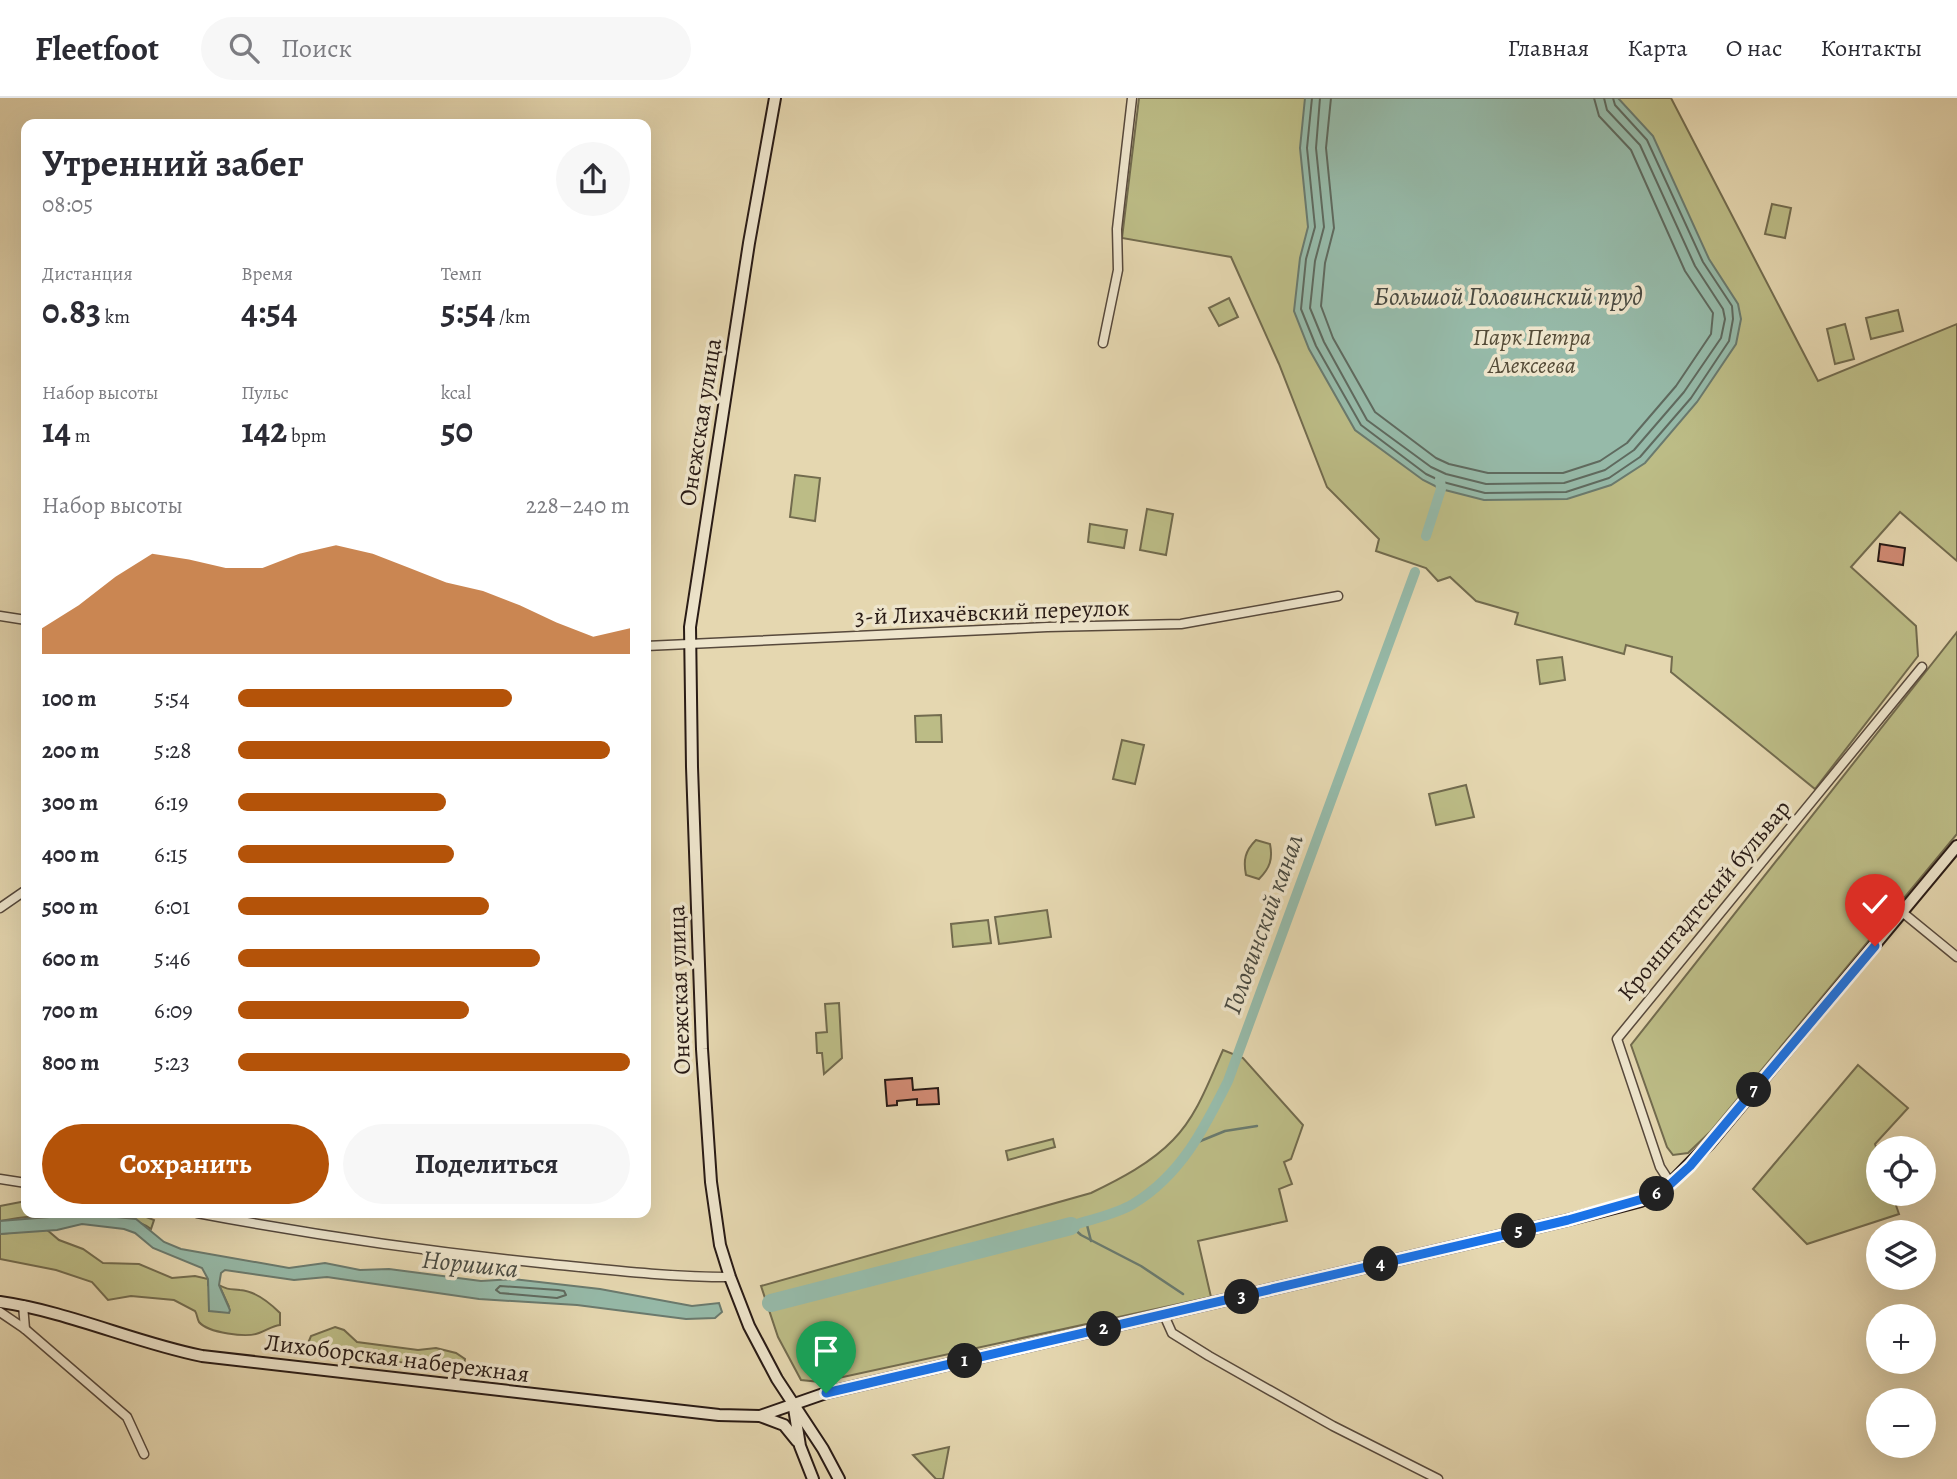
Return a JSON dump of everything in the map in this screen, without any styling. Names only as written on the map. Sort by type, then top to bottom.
[{"type":"main road","name":"Онежская улица","points":[[775,98],[747,256],[689,645],[702,1049],[709,1157],[720,1245],[730,1277],[749,1326],[839,1479]]},
{"type":"main road","points":[[813,1479],[800,1446],[794,1405],[826,1393],[1641,1201],[1671,1184],[1710,1143],[1957,846]]},
{"type":"main road","name":"Лихоборская набережная","points":[[0,1301],[64,1315],[137,1341],[202,1356],[719,1415],[760,1416],[794,1405]]},
{"type":"main road","points":[[760,1416],[784,1425],[800,1446]]},
{"type":"street","points":[[1103,343],[1118,270],[1117,229],[1132,98]]},
{"type":"street","name":"3-й Лихачёвский переулок","points":[[651,646],[1047,627],[1181,624],[1338,596]]},
{"type":"street","points":[[0,616],[21,619]]},
{"type":"street","name":"Кронштадтский бульвар","points":[[1671,1184],[1660,1167],[1617,1039],[1922,667]]},
{"type":"street","points":[[0,908],[21,893]]},
{"type":"street","points":[[1902,912],[1957,957]]},
{"type":"street","points":[[0,1179],[21,1182]]},
{"type":"street","points":[[224,1218],[340,1239],[658,1275],[730,1277]]},
{"type":"street","points":[[23,1305],[25,1329]]},
{"type":"street","points":[[0,1312],[25,1329],[127,1417],[144,1454]]},
{"type":"street","points":[[1164,1315],[1172,1333],[1209,1356],[1333,1426],[1438,1479]]},
{"type":"green space","name":"Парк Петра Алексеева","points":[[1139,98],[1671,98],[1818,381],[1957,324],[1957,561],[1900,512],[1851,567],[1916,626],[1918,656],[1815,789],[1671,672],[1672,657],[1626,645],[1624,654],[1515,624],[1518,613],[1476,601],[1450,577],[1438,581],[1426,568],[1376,551],[1379,539],[1327,487],[1279,364],[1231,257],[1122,238]]},
{"type":"green space","points":[[1772,204],[1791,208],[1785,238],[1765,234]]},
{"type":"green space","points":[[1229,298],[1238,317],[1219,326],[1209,308]]},
{"type":"green space","points":[[1898,310],[1903,331],[1871,339],[1866,318]]},
{"type":"green space","points":[[1845,324],[1854,359],[1835,364],[1827,329]]},
{"type":"green space","points":[[795,475],[820,478],[815,521],[790,517]]},
{"type":"green space","points":[[1147,509],[1173,514],[1166,555],[1140,550]]},
{"type":"green space","points":[[1090,524],[1127,530],[1124,548],[1088,542]]},
{"type":"green space","points":[[1957,632],[1957,834],[1711,1131],[1688,1153],[1673,1155],[1667,1147],[1631,1045]]},
{"type":"green space","points":[[1562,657],[1565,680],[1540,684],[1537,660]]},
{"type":"green space","points":[[941,715],[942,742],[916,742],[915,716]]},
{"type":"green space","points":[[1122,740],[1144,745],[1135,784],[1113,779]]},
{"type":"green space","points":[[1466,785],[1474,817],[1436,825],[1429,794]]},
{"type":"green space","points":[[1256,840],[1270,844],[1271,849],[1270,863],[1259,879],[1246,875],[1245,870],[1247,852]]},
{"type":"green space","points":[[1047,910],[1051,937],[999,944],[995,917]]},
{"type":"green space","points":[[988,920],[991,943],[953,947],[951,924]]},
{"type":"green space","points":[[839,1003],[842,1058],[824,1074],[822,1053],[817,1053],[816,1033],[827,1032],[825,1004]]},
{"type":"green space","points":[[1223,1050],[1243,1058],[1303,1125],[1291,1159],[1284,1162],[1292,1184],[1279,1189],[1287,1221],[1198,1241],[1211,1297],[820,1382],[801,1380],[778,1337],[761,1286],[1091,1193],[1113,1182],[1155,1156],[1181,1131],[1202,1098]]},
{"type":"green space","points":[[1858,1065],[1908,1108],[1882,1136],[1866,1136],[1866,1206],[1896,1206],[1899,1214],[1881,1220],[1866,1220],[1866,1225],[1807,1244],[1753,1189]]},
{"type":"green space","points":[[1053,1139],[1055,1147],[1008,1160],[1006,1151]]},
{"type":"green space","points":[[21,1202],[21,1218],[0,1221],[0,1206]]},
{"type":"green space","points":[[121,1218],[154,1220],[151,1229]]},
{"type":"green space","points":[[46,1229],[59,1240],[83,1249],[103,1263],[139,1264],[172,1278],[195,1276],[208,1279],[208,1285],[229,1307],[219,1285],[257,1295],[280,1313],[280,1325],[253,1334],[219,1332],[204,1326],[199,1322],[195,1311],[174,1300],[131,1296],[108,1300],[92,1282],[56,1270],[0,1259],[0,1234]]},
{"type":"green space","points":[[335,1327],[344,1330],[357,1342],[418,1350],[436,1348],[456,1353],[465,1359],[463,1370],[310,1351],[306,1348],[311,1336]]},
{"type":"green space","points":[[949,1447],[943,1479],[936,1479],[913,1455]]},
{"type":"water","name":"Большой Головинский пруд","points":[[1305,98],[1618,98],[1653,136],[1709,259],[1738,304],[1741,319],[1736,344],[1697,402],[1645,463],[1611,485],[1567,499],[1484,500],[1441,489],[1423,480],[1355,430],[1309,349],[1294,311],[1300,258],[1308,227],[1300,148]]},
{"type":"water","points":[[37,1218],[136,1219],[164,1242],[181,1249],[289,1268],[325,1263],[360,1270],[389,1269],[481,1281],[513,1279],[600,1289],[692,1306],[719,1303],[722,1312],[715,1318],[686,1319],[577,1305],[479,1299],[327,1277],[294,1280],[225,1270],[221,1273],[219,1285],[229,1313],[209,1311],[208,1279],[202,1268],[153,1248],[135,1233],[124,1229],[82,1224],[57,1230],[0,1234],[0,1221]]},
{"type":"building","points":[[1880,544],[1905,548],[1903,565],[1878,561]]},
{"type":"building","points":[[912,1078],[913,1090],[938,1088],[939,1104],[917,1105],[917,1099],[897,1101],[897,1105],[887,1106],[885,1080]]},
{"type":"waterway","name":"Головинский канал","points":[[1426,536],[1441,489],[1440,479]]},
{"type":"waterway","name":"Головинский канал","points":[[1071,1226],[1119,1211],[1150,1192],[1190,1150],[1219,1099],[1228,1081],[1415,572]]},
{"type":"waterway","points":[[1198,1142],[1225,1131],[1257,1126]]},
{"type":"waterway","name":"Норишка","points":[[1086,1221],[1091,1241]]},
{"type":"waterway","name":"Норишка","points":[[1071,1226],[1081,1235],[1141,1266],[1183,1294]]},
{"type":"waterway","name":"Норишка","points":[[771,1303],[1071,1226]]},
{"type":"route","points":[[826,1393],[1568,1220],[1653,1196],[1664,1190],[1690,1166],[1875,946]]}]
